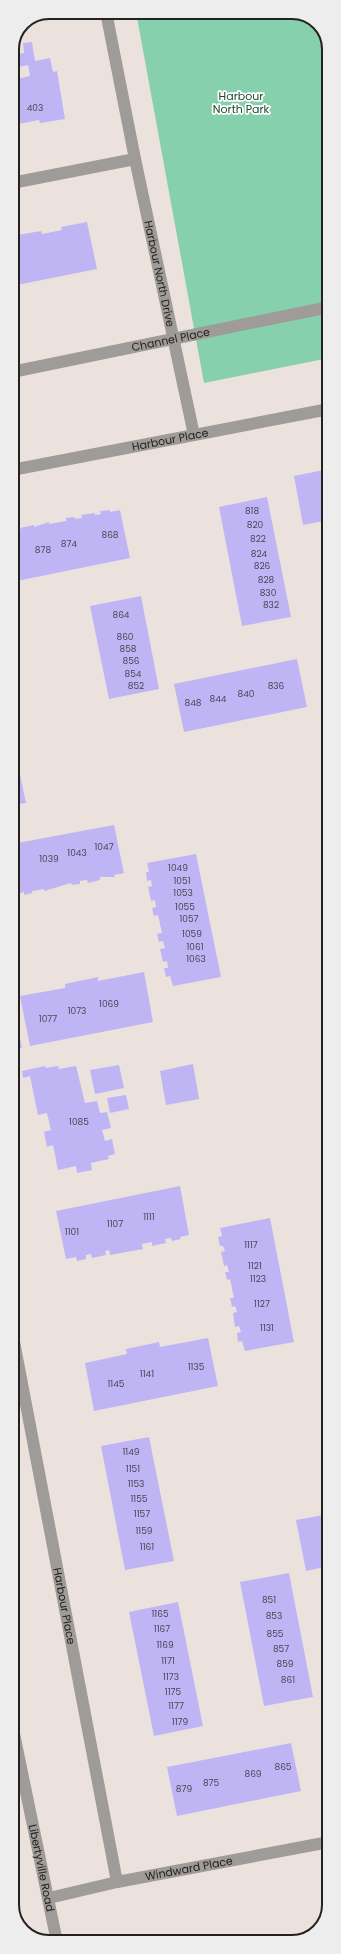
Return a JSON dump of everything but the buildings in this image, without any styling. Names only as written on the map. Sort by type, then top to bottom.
[{"type":"street","name":"Harbour North Drive","points":[[107,19],[135,159],[194,435]]},
{"type":"street","points":[[19,181],[135,159]]},
{"type":"street","name":"Channel Place","points":[[19,371],[322,308]]},
{"type":"street","name":"Harbour Place","points":[[19,469],[322,410]]},
{"type":"street","name":"Harbour Place","points":[[19,1368],[117,1882]]},
{"type":"street","name":"Libertyville Road","points":[[19,1757],[56,1935]]},
{"type":"street","name":"Windward Place","points":[[49,1898],[117,1882],[322,1843]]},
{"type":"green space","name":"Harbour North Park","points":[[137,19],[300,20],[310,25],[317,32],[322,45],[322,359],[204,383]]}]
